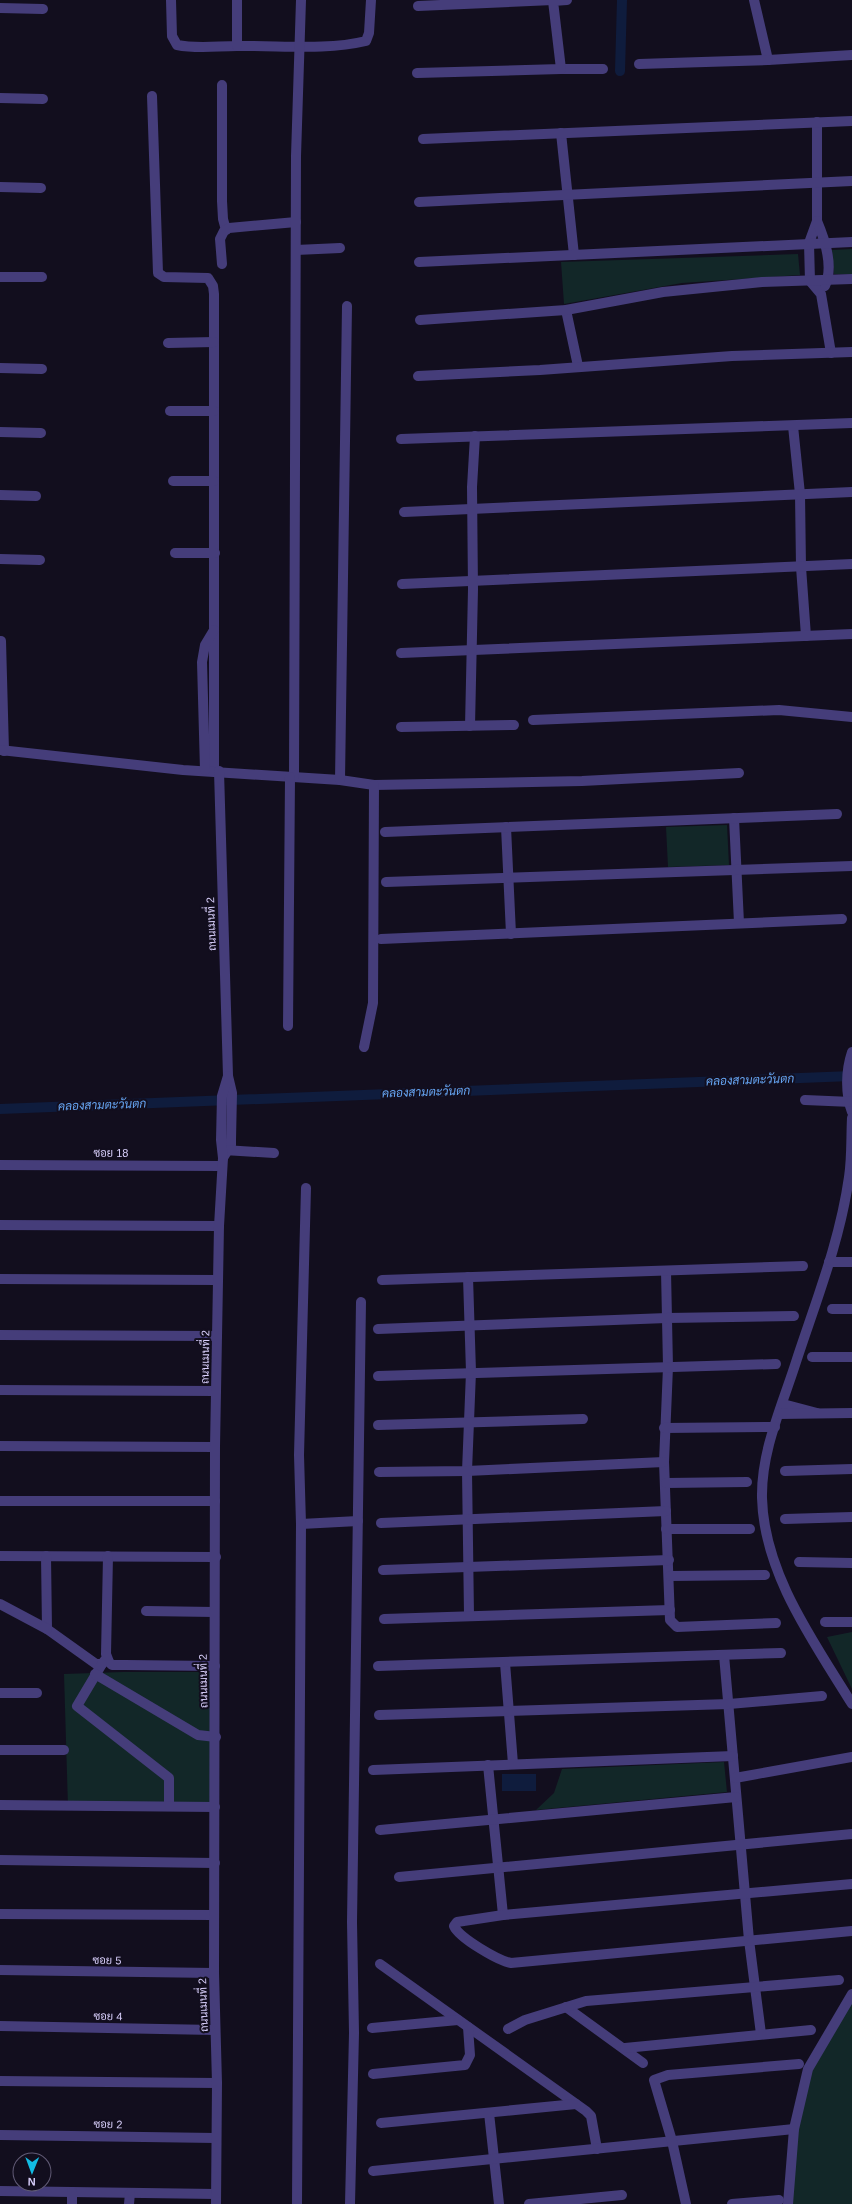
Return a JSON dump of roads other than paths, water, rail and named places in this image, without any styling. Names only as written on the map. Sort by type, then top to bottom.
[{"type":"street","points":[[171,0],[172,36],[177,45],[187,47],[300,47],[366,41],[369,33],[370,0]]},
{"type":"street","points":[[237,0],[237,46]]},
{"type":"street","points":[[288,1026],[292,777],[296,222],[301,0]]},
{"type":"street","points":[[553,0],[561,69]]},
{"type":"street","points":[[418,6],[566,0]]},
{"type":"street","points":[[754,0],[768,60]]},
{"type":"street","points":[[0,8],[43,9]]},
{"type":"street","points":[[639,64],[768,60],[852,55]]},
{"type":"street","points":[[417,73],[603,69]]},
{"type":"street","points":[[222,85],[222,201],[223,219],[226,230],[220,239],[222,264]]},
{"type":"street","points":[[152,96],[156,268],[158,273],[164,277],[208,278],[213,286],[214,294],[215,553],[175,553]]},
{"type":"street","points":[[0,98],[43,99]]},
{"type":"street","points":[[423,140],[852,121]]},
{"type":"street","points":[[816,122],[817,221],[826,243],[827,280],[821,294]]},
{"type":"street","points":[[561,134],[574,255]]},
{"type":"street","points":[[419,202],[568,196],[852,181]]},
{"type":"street","points":[[0,187],[41,188]]},
{"type":"street","points":[[817,221],[809,243],[810,281],[821,294],[831,353]]},
{"type":"street","points":[[226,230],[296,222]]},
{"type":"street","points":[[419,262],[852,242]]},
{"type":"street","points":[[296,250],[340,248]]},
{"type":"street","points":[[0,277],[42,277]]},
{"type":"street","points":[[420,320],[566,310],[663,292],[698,288],[762,282],[852,279]]},
{"type":"street","points":[[340,780],[347,306]]},
{"type":"street","points":[[566,310],[578,366]]},
{"type":"street","points":[[168,343],[214,342]]},
{"type":"street","points":[[418,376],[540,370],[578,366],[732,356],[852,352]]},
{"type":"street","points":[[0,368],[42,369]]},
{"type":"street","points":[[170,412],[214,411]]},
{"type":"street","points":[[401,439],[852,423]]},
{"type":"street","points":[[793,426],[800,494],[801,567],[806,636]]},
{"type":"street","points":[[0,432],[41,433]]},
{"type":"street","points":[[470,726],[473,582],[472,509],[475,436]]},
{"type":"street","points":[[172,481],[214,480]]},
{"type":"street","points":[[404,512],[852,492]]},
{"type":"street","points":[[0,496],[36,496]]},
{"type":"street","name":"ถนนเมนที่ 2","points":[[215,553],[215,628],[205,646],[202,662],[213,771],[228,1076],[227,1117],[231,1145],[224,1156],[219,1226],[215,1447],[216,1558],[214,1666],[216,1807],[214,1973],[216,2199]]},
{"type":"street","points":[[0,559],[40,560]]},
{"type":"street","points":[[402,584],[852,564]]},
{"type":"street","points":[[401,653],[852,634]]},
{"type":"street","points":[[1,641],[2,751],[183,770],[340,780],[374,785],[582,781],[739,773]]},
{"type":"street","points":[[533,720],[778,710],[852,717]]},
{"type":"street","points":[[401,727],[514,725]]},
{"type":"street","points":[[364,1047],[373,1003],[374,785]]},
{"type":"street","points":[[386,832],[837,814]]},
{"type":"street","points":[[734,818],[739,923]]},
{"type":"street","points":[[506,827],[510,934]]},
{"type":"street","points":[[386,882],[852,866]]},
{"type":"street","points":[[381,939],[842,919]]},
{"type":"street","points":[[804,1100],[850,1103],[851,1056]]},
{"type":"street","points":[[852,1118],[850,1175],[839,1229],[767,1450],[762,1498],[767,1533],[774,1561],[798,1616],[852,1704]]},
{"type":"street","name":"ซอย 18","points":[[0,1165],[274,1153]]},
{"type":"street","points":[[297,2204],[301,1524],[299,1447],[306,1188]]},
{"type":"street","points":[[0,1225],[219,1226]]},
{"type":"street","points":[[829,1262],[852,1262]]},
{"type":"street","points":[[382,1280],[803,1266]]},
{"type":"street","points":[[666,1271],[668,1367],[664,1428],[664,1462],[666,1483],[666,1528],[670,1576],[670,1620],[678,1627],[776,1623]]},
{"type":"street","points":[[468,1277],[471,1372],[467,1471],[469,1615]]},
{"type":"street","points":[[0,1279],[218,1280]]},
{"type":"street","points":[[350,2204],[354,2033],[352,1922],[359,1546],[358,1521],[361,1302]]},
{"type":"street","points":[[832,1309],[852,1309]]},
{"type":"street","points":[[378,1329],[667,1318],[794,1316]]},
{"type":"street","points":[[0,1335],[217,1336]]},
{"type":"street","points":[[812,1357],[852,1357]]},
{"type":"street","points":[[378,1376],[776,1364]]},
{"type":"street","points":[[0,1390],[216,1392]]},
{"type":"street","points":[[782,1404],[804,1408],[818,1414]]},
{"type":"street","points":[[779,1414],[852,1414]]},
{"type":"street","points":[[378,1425],[583,1419]]},
{"type":"street","points":[[664,1428],[775,1427]]},
{"type":"street","points":[[0,1446],[215,1447]]},
{"type":"street","points":[[379,1472],[467,1471],[664,1462]]},
{"type":"street","points":[[785,1471],[852,1470]]},
{"type":"street","points":[[666,1483],[746,1482]]},
{"type":"street","points":[[0,1501],[215,1501]]},
{"type":"street","points":[[381,1523],[666,1511]]},
{"type":"street","points":[[785,1518],[852,1517]]},
{"type":"street","points":[[301,1524],[358,1521]]},
{"type":"street","points":[[666,1528],[750,1529]]},
{"type":"street","points":[[0,1556],[216,1558]]},
{"type":"street","points":[[46,1556],[47,1629]]},
{"type":"street","points":[[108,1556],[104,1661],[78,1706],[169,1778],[168,1806]]},
{"type":"street","points":[[383,1570],[669,1560]]},
{"type":"street","points":[[799,1562],[852,1563]]},
{"type":"street","points":[[670,1576],[765,1575]]},
{"type":"street","points":[[0,1604],[47,1629],[96,1664],[104,1661],[112,1664],[214,1666]]},
{"type":"street","points":[[384,1619],[469,1615],[670,1610]]},
{"type":"street","points":[[146,1611],[214,1612]]},
{"type":"street","points":[[825,1622],[852,1622]]},
{"type":"street","points":[[378,1666],[781,1653]]},
{"type":"street","points":[[724,1655],[748,1940],[761,2034]]},
{"type":"street","points":[[505,1663],[513,1764]]},
{"type":"street","points":[[96,1674],[198,1735],[216,1737]]},
{"type":"street","points":[[0,1693],[37,1694]]},
{"type":"street","points":[[379,1715],[729,1704],[822,1696]]},
{"type":"street","points":[[0,1750],[64,1750]]},
{"type":"street","points":[[373,1770],[733,1756]]},
{"type":"street","points":[[734,1778],[852,1757]]},
{"type":"street","points":[[488,1765],[503,1915]]},
{"type":"street","points":[[380,1830],[494,1821],[736,1796]]},
{"type":"street","points":[[0,1805],[216,1807]]},
{"type":"street","points":[[399,1877],[740,1846],[852,1834]]},
{"type":"street","points":[[0,1860],[215,1863]]},
{"type":"street","points":[[852,1884],[503,1915],[464,1920],[457,1922],[454,1926],[458,1932],[481,1948],[503,1962],[511,1963],[852,1931]]},
{"type":"street","points":[[0,1914],[214,1915]]},
{"type":"street","points":[[380,1964],[591,2116],[598,2149]]},
{"type":"street","name":"ซอย 5","points":[[0,1970],[214,1973]]},
{"type":"street","points":[[508,2029],[525,2020],[566,2007],[596,2000],[839,1980]]},
{"type":"street","points":[[732,2204],[784,2202],[794,2129],[808,2069],[852,1994]]},
{"type":"street","points":[[566,2007],[625,2048],[643,2063]]},
{"type":"street","points":[[372,2028],[458,2020]]},
{"type":"street","name":"ซอย 4","points":[[0,2026],[215,2030]]},
{"type":"street","points":[[373,2074],[465,2065],[470,2055],[468,2027]]},
{"type":"street","points":[[625,2048],[811,2030]]},
{"type":"street","points":[[686,2204],[672,2141],[654,2080],[668,2075],[799,2064]]},
{"type":"street","points":[[0,2081],[216,2082]]},
{"type":"street","points":[[381,2123],[576,2104]]},
{"type":"street","points":[[489,2113],[498,2204]]},
{"type":"street","points":[[372,2171],[794,2129]]},
{"type":"street","name":"ซอย 2","points":[[0,2135],[216,2138]]},
{"type":"street","points":[[0,2191],[130,2193],[216,2199]]},
{"type":"street","points":[[72,2192],[72,2204]]},
{"type":"street","points":[[129,2204],[130,2193]]},
{"type":"street","points":[[529,2204],[622,2195]]},
{"type":"water","points":[[502,1774],[536,1774],[536,1791],[502,1791]]},
{"type":"waterway","points":[[620,71],[622,0]]},
{"type":"waterway","name":"คลองสามตะวันตก","points":[[0,1109],[852,1076]]}]
